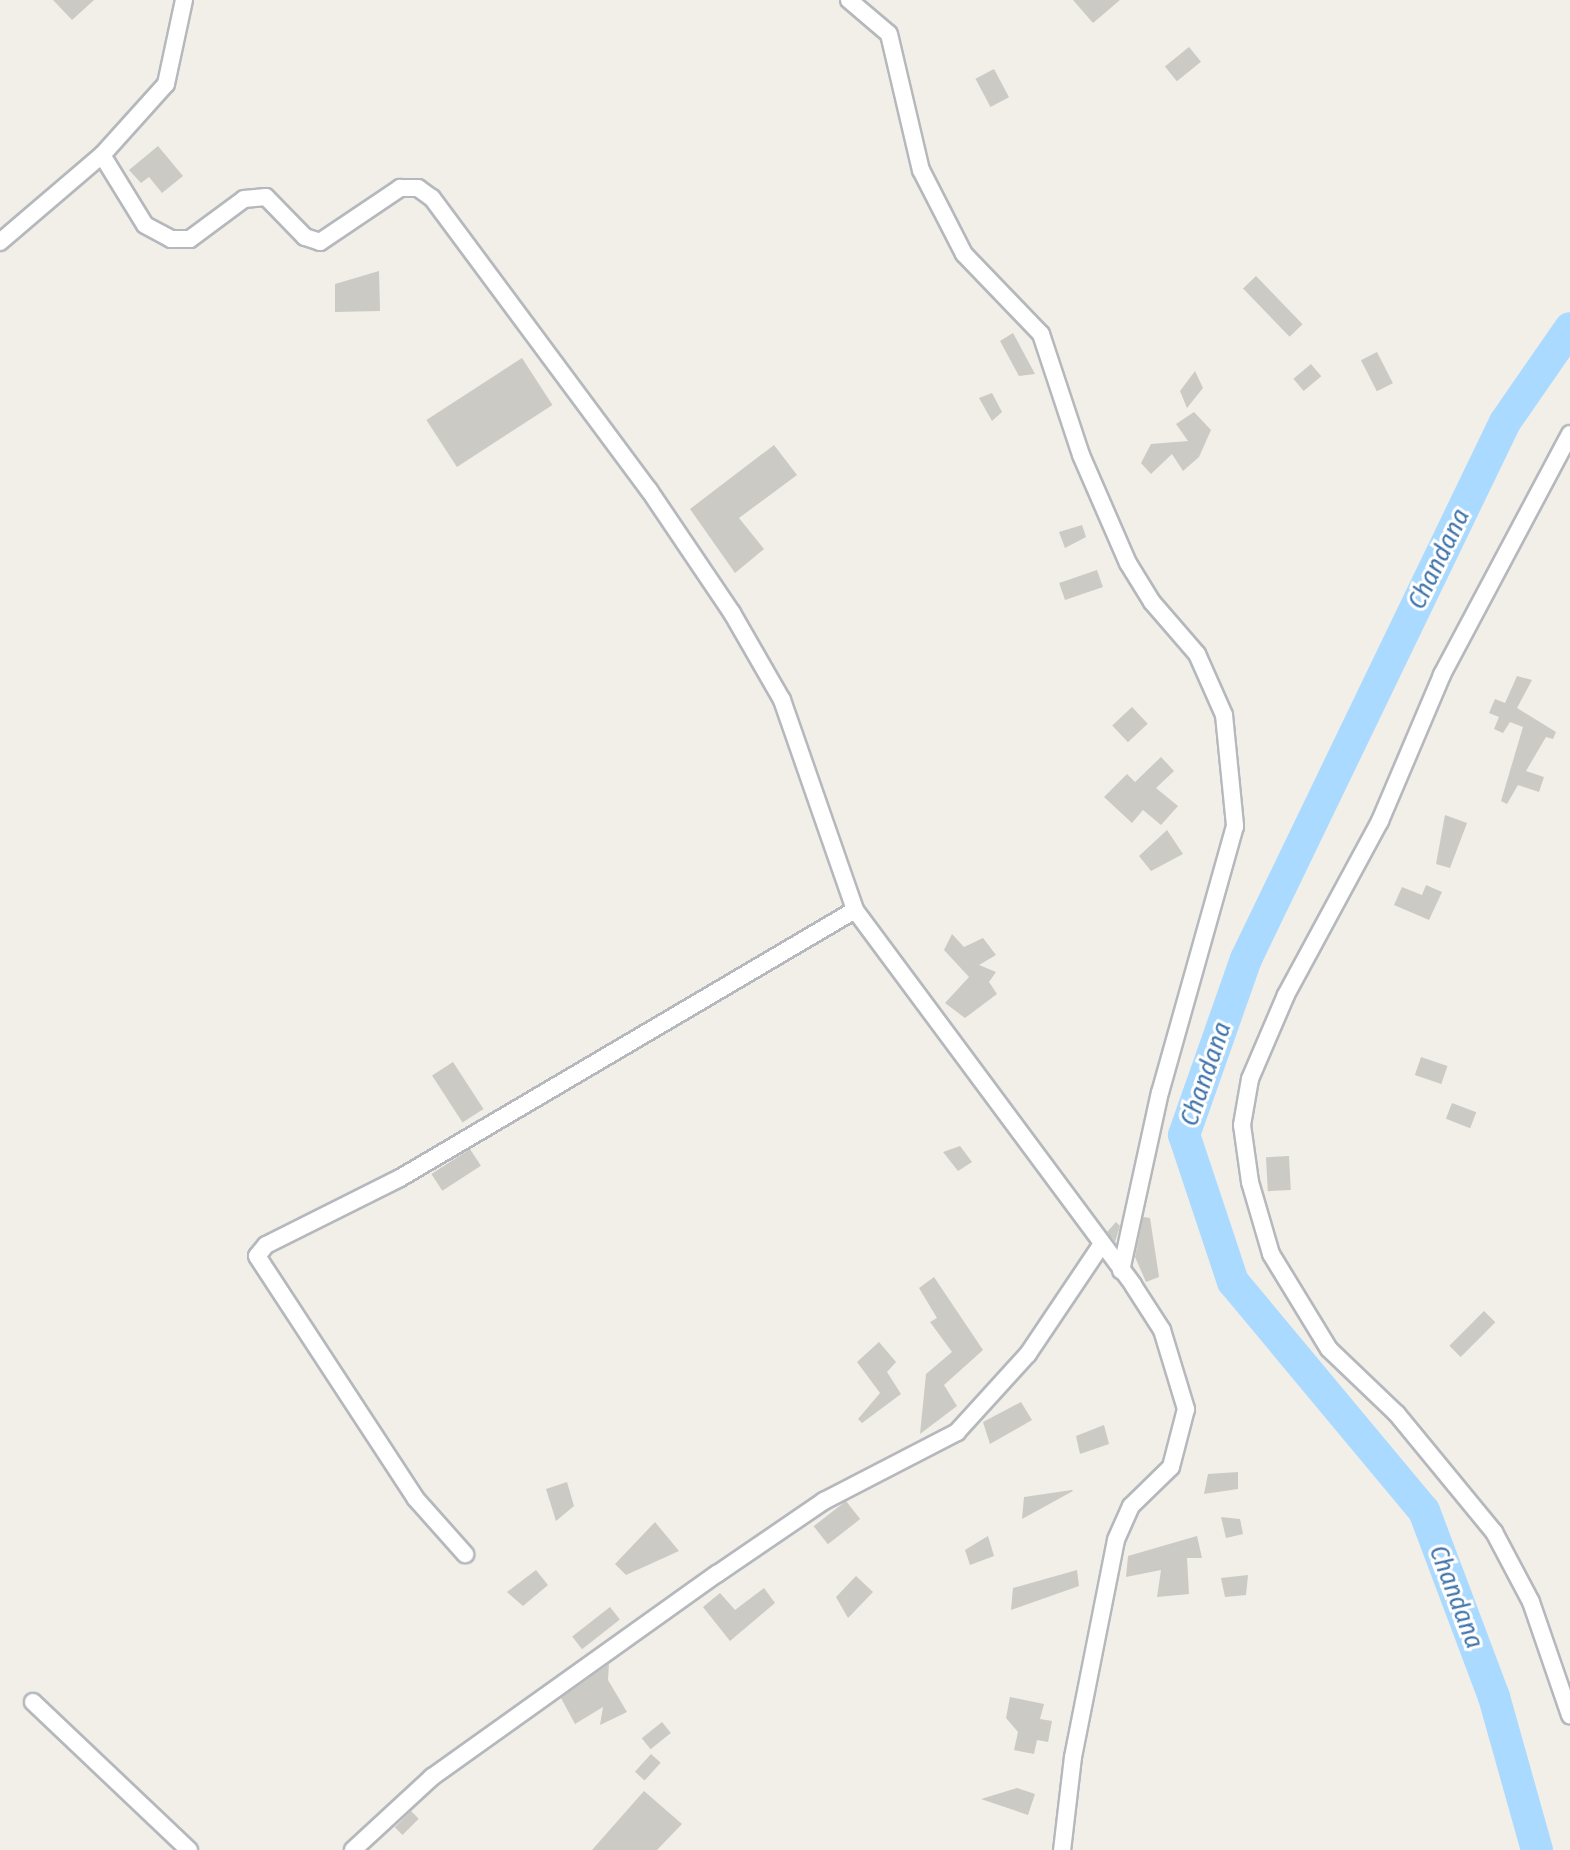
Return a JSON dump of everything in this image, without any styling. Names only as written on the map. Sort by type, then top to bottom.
[{"type":"street","points":[[849,0],[889,34],[921,170],[964,254],[1041,334],[1081,455],[1129,563],[1152,602],[1198,654],[1224,715],[1235,826],[1160,1092],[1121,1271]]},
{"type":"street","points":[[0,242],[102,155],[166,84],[178,3]]},
{"type":"street","points":[[102,155],[145,225],[171,239],[190,239],[244,198],[266,197],[305,237],[320,242],[400,188],[418,188],[432,198],[649,490],[732,613],[782,700],[855,910],[1022,1129],[1100,1247],[1121,1271],[1162,1331],[1186,1409],[1171,1467],[1131,1506],[1116,1539],[1073,1757],[1062,1850]]},
{"type":"street","points":[[1570,434],[1442,675],[1380,821],[1286,995],[1251,1079],[1242,1125],[1250,1182],[1271,1254],[1329,1349],[1397,1414],[1494,1532],[1531,1602],[1566,1689],[1570,1715]]},
{"type":"street","points":[[465,1554],[416,1499],[257,1256],[266,1245],[400,1178],[855,910]]},
{"type":"street","points":[[353,1850],[432,1777],[717,1574],[824,1501],[957,1432],[1028,1354],[1100,1247]]},
{"type":"street","points":[[33,1702],[189,1850]]},
{"type":"building","points":[[53,0],[94,0],[72,20]]},
{"type":"building","points":[[1073,0],[1120,0],[1093,23]]},
{"type":"building","points":[[1189,47],[1201,62],[1177,81],[1165,67]]},
{"type":"building","points":[[994,69],[1009,97],[990,107],[975,79]]},
{"type":"building","points":[[158,146],[183,176],[162,193],[149,177],[141,183],[129,170]]},
{"type":"building","points":[[379,271],[380,311],[335,312],[335,284]]},
{"type":"building","points":[[1256,276],[1303,324],[1290,337],[1243,289]]},
{"type":"building","points":[[1013,333],[1035,374],[1019,376],[1000,341]]},
{"type":"building","points":[[1377,352],[1393,383],[1377,391],[1361,360]]},
{"type":"building","points":[[522,358],[552,405],[457,467],[426,420]]},
{"type":"building","points":[[1311,364],[1321,376],[1304,391],[1293,379]]},
{"type":"building","points":[[1195,371],[1203,388],[1187,408],[1180,391]]},
{"type":"building","points":[[992,393],[1002,412],[992,421],[979,398]]},
{"type":"building","points":[[1194,412],[1211,430],[1199,457],[1183,471],[1172,454],[1151,474],[1141,463],[1151,444],[1188,441],[1176,424]]},
{"type":"building","points":[[774,445],[797,475],[739,518],[764,549],[735,573],[690,509]]},
{"type":"building","points":[[1082,525],[1086,537],[1065,548],[1059,532]]},
{"type":"building","points":[[1097,570],[1103,587],[1065,600],[1059,583]]},
{"type":"building","points":[[1517,676],[1532,680],[1517,708],[1556,732],[1553,739],[1546,737],[1526,771],[1544,777],[1539,792],[1518,785],[1507,804],[1501,801],[1523,727],[1510,722],[1503,733],[1494,729],[1499,717],[1489,713],[1495,699],[1505,703]]},
{"type":"building","points":[[1132,707],[1148,724],[1128,742],[1112,725]]},
{"type":"building","points":[[1161,757],[1174,771],[1156,788],[1178,806],[1161,825],[1143,810],[1132,823],[1104,797],[1127,774],[1135,782]]},
{"type":"building","points":[[1445,815],[1467,823],[1450,868],[1436,864]]},
{"type":"building","points":[[1167,830],[1183,854],[1151,871],[1139,856]]},
{"type":"building","points":[[1426,885],[1442,892],[1429,920],[1394,905],[1402,887],[1422,895]]},
{"type":"building","points":[[952,934],[964,947],[983,938],[996,955],[979,965],[996,972],[989,982],[997,994],[965,1018],[945,1003],[969,977],[944,950]]},
{"type":"building","points":[[1421,1057],[1447,1066],[1441,1084],[1415,1075]]},
{"type":"building","points":[[453,1062],[483,1109],[463,1123],[432,1076]]},
{"type":"building","points":[[1452,1103],[1476,1112],[1470,1128],[1446,1119]]},
{"type":"building","points":[[960,1146],[972,1162],[958,1171],[943,1152]]},
{"type":"building","points":[[470,1149],[481,1166],[442,1191],[431,1174]]},
{"type":"building","points":[[1289,1156],[1291,1190],[1268,1191],[1266,1157]]},
{"type":"building","points":[[1143,1217],[1150,1218],[1159,1277],[1146,1282],[1135,1257]]},
{"type":"building","points":[[1116,1222],[1120,1226],[1115,1242],[1107,1232]]},
{"type":"building","points":[[934,1277],[983,1350],[944,1385],[957,1406],[920,1434],[926,1374],[952,1352],[930,1322],[937,1318],[919,1288]]},
{"type":"building","points":[[1484,1311],[1495,1322],[1461,1357],[1449,1346]]},
{"type":"building","points":[[879,1342],[896,1362],[887,1372],[901,1394],[862,1423],[858,1419],[880,1393],[857,1362]]},
{"type":"building","points":[[1021,1402],[1032,1420],[990,1444],[983,1422]]},
{"type":"building","points":[[1104,1425],[1109,1444],[1080,1454],[1076,1436]]},
{"type":"building","points":[[1238,1472],[1238,1489],[1204,1494],[1208,1474]]},
{"type":"building","points":[[567,1482],[574,1506],[556,1521],[546,1489]]},
{"type":"building","points":[[1073,1491],[1022,1519],[1024,1497]]},
{"type":"building","points":[[846,1501],[860,1519],[828,1544],[814,1526]]},
{"type":"building","points":[[1221,1517],[1240,1519],[1243,1534],[1226,1538]]},
{"type":"building","points":[[655,1522],[679,1551],[626,1575],[615,1564]]},
{"type":"building","points":[[988,1536],[994,1556],[970,1565],[965,1550]]},
{"type":"building","points":[[1197,1536],[1202,1558],[1187,1558],[1189,1594],[1157,1597],[1161,1570],[1126,1577],[1128,1556]]},
{"type":"building","points":[[536,1570],[548,1585],[523,1606],[507,1592]]},
{"type":"building","points":[[1077,1570],[1079,1586],[1011,1610],[1013,1588]]},
{"type":"building","points":[[1248,1575],[1246,1595],[1225,1597],[1221,1578]]},
{"type":"building","points":[[856,1576],[873,1592],[848,1618],[836,1597]]},
{"type":"building","points":[[764,1588],[775,1603],[730,1641],[703,1607],[720,1593],[735,1610]]},
{"type":"building","points":[[610,1607],[620,1620],[582,1649],[572,1637]]},
{"type":"building","points":[[609,1664],[608,1680],[627,1712],[600,1725],[603,1707],[575,1724],[561,1698]]},
{"type":"building","points":[[1010,1697],[1044,1704],[1040,1719],[1052,1721],[1048,1742],[1037,1740],[1034,1754],[1014,1750],[1018,1732],[1006,1718]]},
{"type":"building","points":[[662,1722],[671,1733],[651,1749],[642,1738]]},
{"type":"building","points":[[651,1754],[661,1763],[645,1781],[635,1772]]},
{"type":"building","points":[[1017,1788],[1035,1794],[1028,1815],[981,1799]]},
{"type":"building","points":[[644,1791],[682,1824],[657,1850],[592,1850]]},
{"type":"building","points":[[411,1811],[419,1819],[403,1835],[395,1827]]},
{"type":"waterway","name":"Chandana","points":[[1537,1850],[1494,1697],[1424,1511],[1233,1282],[1184,1135],[1246,959],[1505,422],[1570,328]]}]
